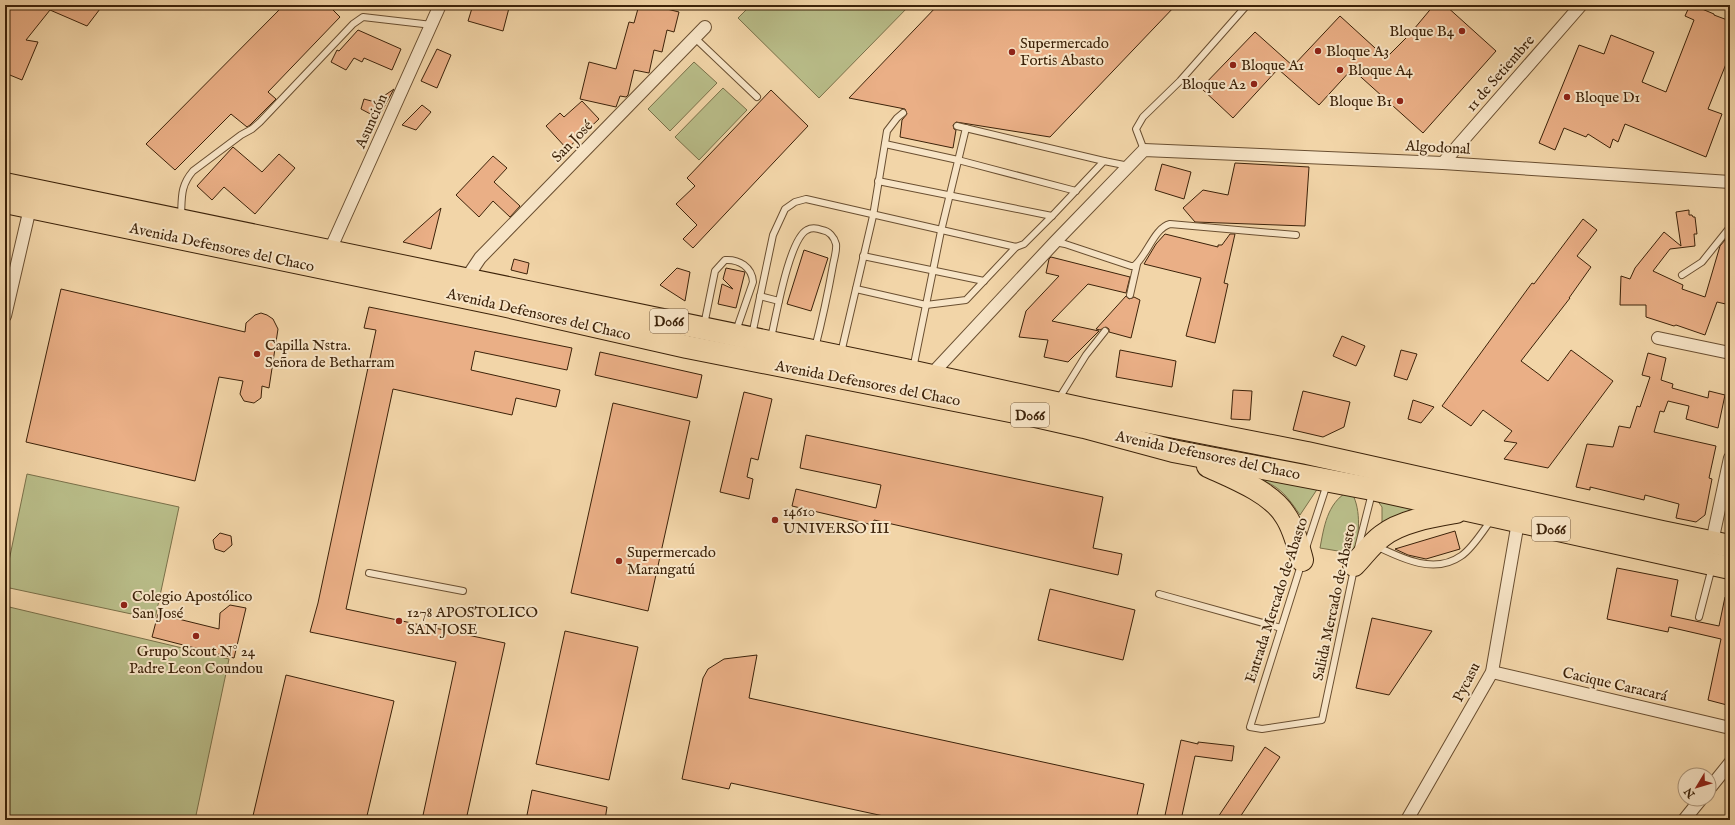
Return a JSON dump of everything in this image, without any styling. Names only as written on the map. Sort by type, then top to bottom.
[{"type":"highway","name":"Avenida Defensores del Chaco","points":[[5,184],[704,328],[739,345],[814,352],[846,358],[1056,403],[1370,477],[1721,544]]},
{"type":"highway","name":"Avenida Defensores del Chaco","points":[[5,202],[502,305],[739,345],[1084,427],[1180,452],[1328,481],[1370,477],[1466,510],[1722,566]]},
{"type":"highway","points":[[597,307],[618,321],[832,364],[846,358]]},
{"type":"highway","points":[[1180,452],[1255,489],[1275,502],[1285,514],[1292,527],[1302,560]]},
{"type":"highway","points":[[1354,566],[1382,535],[1394,528],[1429,516],[1466,510]]},
{"type":"street","name":"Asunción","points":[[330,250],[440,5]]},
{"type":"street","name":"11 de Setiembre","points":[[1443,163],[1581,5]]},
{"type":"street","name":"San José","points":[[466,279],[480,258],[705,28]]},
{"type":"street","name":"Algodonal","points":[[1144,150],[1443,163],[1730,182]]},
{"type":"street","points":[[921,374],[1055,242],[1144,150]]},
{"type":"street","points":[[5,316],[30,208]]},
{"type":"street","points":[[1658,338],[1730,353]]},
{"type":"street","points":[[1721,544],[1730,458]]},
{"type":"street","name":"Pycasu","points":[[1407,820],[1492,672],[1518,522]]},
{"type":"street","name":"Cacique Caracará","points":[[1492,672],[1730,728]]},
{"type":"street","points":[[1717,779],[1730,763]]},
{"type":"street","points":[[1684,820],[1695,807]]},
{"type":"lane","points":[[1144,150],[1136,129],[1143,117],[1180,80],[1247,5]]},
{"type":"lane","points":[[181,220],[182,188],[186,179],[193,171],[241,134],[252,129],[260,122],[353,24],[363,17],[432,24]]},
{"type":"lane","points":[[695,38],[757,97]]},
{"type":"lane","points":[[846,358],[856,289],[873,216],[887,131],[903,113]]},
{"type":"lane","points":[[957,126],[1129,166]]},
{"type":"lane","points":[[921,374],[926,305],[941,231],[966,128]]},
{"type":"lane","points":[[885,144],[958,160],[1076,191]]},
{"type":"lane","points":[[856,289],[926,305],[966,300],[1016,247],[1024,244],[1052,216],[1104,160]]},
{"type":"lane","points":[[878,182],[1052,216]]},
{"type":"lane","points":[[739,345],[760,296],[772,235],[785,209],[795,202],[806,199],[873,216],[1016,247]]},
{"type":"lane","points":[[1130,295],[1137,264],[1162,229],[1170,224],[1296,235]]},
{"type":"lane","points":[[1682,274],[1702,262],[1730,227]]},
{"type":"lane","points":[[739,345],[779,301],[793,251],[800,236],[807,230],[815,228],[825,230],[830,234],[836,245],[825,309],[814,352]]},
{"type":"lane","points":[[1055,242],[1131,266],[1137,264]]},
{"type":"lane","points":[[864,256],[984,281]]},
{"type":"lane","points":[[704,328],[715,271],[725,260],[731,259],[740,263],[748,268],[752,275],[753,282],[739,345]]},
{"type":"lane","points":[[760,296],[779,301]]},
{"type":"lane","points":[[1056,403],[1086,355],[1105,331]]},
{"type":"lane","name":"Salida Mercado de Abasto","points":[[1250,728],[1262,730],[1322,720],[1354,566],[1370,477]]},
{"type":"lane","name":"Entrada Mercado de Abasto","points":[[1250,728],[1328,481]]},
{"type":"lane","points":[[1372,545],[1414,562],[1428,564],[1445,563],[1461,556],[1494,516]]},
{"type":"lane","points":[[1699,617],[1722,566]]},
{"type":"lane","points":[[369,573],[463,591]]},
{"type":"lane","points":[[1159,594],[1281,628]]},
{"type":"green space","points":[[751,5],[910,5],[819,98],[738,18]]},
{"type":"green space","points":[[694,62],[717,83],[670,131],[648,109]]},
{"type":"green space","points":[[723,88],[747,110],[699,160],[675,137]]},
{"type":"green space","points":[[1239,473],[1318,488],[1300,515],[1287,497],[1275,486]]},
{"type":"green space","points":[[27,474],[179,507],[155,619],[5,587],[5,580]]},
{"type":"green space","points":[[1347,492],[1352,493],[1357,508],[1358,539],[1356,554],[1320,548],[1325,524],[1331,509],[1340,497]]},
{"type":"green space","points":[[1377,500],[1433,510],[1382,525],[1382,507]]},
{"type":"green space","points":[[5,606],[229,659],[195,820],[5,820]]},
{"type":"building","points":[[5,5],[103,5],[87,26],[50,10],[26,40],[38,42],[22,80],[5,73]]},
{"type":"building","points":[[284,5],[328,5],[340,17],[268,92],[276,99],[250,125],[247,127],[231,114],[175,170],[146,144]]},
{"type":"building","points":[[473,5],[499,5],[509,8],[503,31],[468,21]]},
{"type":"building","points":[[639,5],[651,5],[679,12],[674,32],[667,30],[662,52],[654,50],[649,73],[634,70],[628,95],[626,97],[620,96],[616,107],[580,99],[589,62],[616,69],[629,22],[634,23]]},
{"type":"building","name":"Supermercado Fortis Abasto","points":[[938,5],[1176,5],[1050,137],[956,122],[953,125],[954,129],[956,130],[953,148],[900,137],[902,120],[907,114],[905,109],[849,98]]},
{"type":"building","points":[[1434,5],[1445,5],[1496,51],[1423,133],[1352,69],[1319,105],[1278,69],[1233,118],[1201,88],[1255,32],[1293,66],[1340,16],[1386,58],[1409,35]]},
{"type":"building","points":[[1690,5],[1703,5],[1702,9],[1730,21],[1730,54],[1708,109],[1722,114],[1706,157],[1625,124],[1618,142],[1613,139],[1610,148],[1588,134],[1586,137],[1564,128],[1555,150],[1539,143],[1579,45],[1604,54],[1611,35],[1654,52],[1642,82],[1666,92],[1694,20],[1685,16]]},
{"type":"building","points":[[358,30],[401,49],[392,70],[364,58],[362,62],[354,58],[346,70],[331,62],[337,50],[339,51]]},
{"type":"building","points":[[437,49],[451,55],[437,88],[421,81]]},
{"type":"building","points":[[394,89],[378,118],[361,109],[364,99],[375,102]]},
{"type":"building","points":[[771,90],[808,126],[693,248],[683,239],[697,225],[676,204],[695,186],[687,178]]},
{"type":"building","points":[[582,101],[599,119],[567,149],[546,126],[560,113],[564,117]]},
{"type":"building","points":[[422,105],[431,112],[416,130],[402,125]]},
{"type":"building","points":[[233,147],[262,172],[279,154],[295,168],[255,214],[224,187],[212,200],[197,186]]},
{"type":"building","points":[[493,156],[507,168],[494,182],[520,206],[510,217],[493,201],[479,217],[456,195]]},
{"type":"building","points":[[1235,163],[1309,167],[1305,226],[1195,222],[1183,208],[1203,190],[1228,195]]},
{"type":"building","points":[[1162,164],[1191,172],[1184,199],[1155,190]]},
{"type":"building","points":[[441,208],[431,249],[403,242]]},
{"type":"building","points":[[1689,210],[1689,215],[1695,217],[1697,234],[1694,234],[1695,246],[1670,249],[1653,271],[1683,285],[1682,289],[1705,297],[1720,246],[1730,234],[1730,305],[1717,302],[1705,335],[1646,317],[1646,305],[1620,305],[1621,276],[1630,279],[1635,268],[1664,232],[1681,246],[1676,212]]},
{"type":"building","points":[[1583,219],[1597,230],[1577,256],[1591,267],[1570,298],[1521,361],[1548,381],[1571,350],[1613,381],[1548,468],[1504,459],[1517,443],[1504,441],[1512,431],[1483,410],[1471,426],[1442,406],[1532,283],[1534,284]]},
{"type":"building","points":[[1165,234],[1218,247],[1218,245],[1222,245],[1230,234],[1235,234],[1224,283],[1228,284],[1215,343],[1186,336],[1201,278],[1144,264],[1156,244]]},
{"type":"building","points":[[804,250],[828,258],[811,311],[787,304]]},
{"type":"building","points":[[1051,257],[1130,277],[1126,293],[1088,284],[1052,321],[1099,331],[1068,362],[1044,357],[1048,340],[1019,337],[1026,311],[1059,276],[1046,273],[1049,259]]},
{"type":"building","points":[[514,259],[529,263],[527,274],[511,270]]},
{"type":"building","points":[[677,268],[690,272],[685,301],[660,285]]},
{"type":"building","points":[[726,268],[745,272],[736,308],[718,304],[722,284],[733,289],[723,279]]},
{"type":"building","points":[[61,289],[245,332],[246,323],[255,315],[261,313],[273,319],[278,329],[269,388],[262,386],[261,398],[254,403],[244,401],[240,394],[243,381],[219,377],[195,481],[26,442]]},
{"type":"building","points":[[1126,296],[1129,299],[1134,297],[1140,300],[1131,338],[1109,332],[1109,329],[1106,327],[1100,330],[1096,329]]},
{"type":"building","points":[[369,307],[572,348],[567,370],[475,351],[471,370],[560,390],[556,407],[516,398],[512,415],[393,389],[346,609],[505,643],[466,820],[422,820],[456,662],[310,632],[318,603],[376,330],[364,328]]},
{"type":"building","points":[[1342,336],[1365,346],[1356,366],[1333,356]]},
{"type":"building","points":[[1120,350],[1176,361],[1172,387],[1116,377]]},
{"type":"building","points":[[1401,350],[1417,354],[1407,380],[1394,376]]},
{"type":"building","points":[[600,352],[702,375],[697,398],[595,375]]},
{"type":"building","points":[[1648,353],[1666,358],[1661,380],[1673,384],[1672,388],[1708,398],[1709,391],[1725,395],[1718,428],[1686,419],[1689,406],[1668,401],[1664,412],[1660,411],[1654,432],[1716,446],[1709,478],[1712,479],[1705,515],[1696,522],[1676,518],[1679,504],[1645,495],[1644,500],[1590,487],[1590,490],[1576,487],[1587,444],[1613,447],[1619,426],[1630,428],[1637,406],[1640,407],[1650,377],[1642,375]]},
{"type":"building","points":[[1233,390],[1252,391],[1250,420],[1231,419]]},
{"type":"building","points":[[1303,391],[1350,402],[1344,427],[1323,437],[1293,430]]},
{"type":"building","points":[[744,392],[772,399],[758,460],[751,458],[747,477],[753,479],[749,499],[720,492]]},
{"type":"building","points":[[1413,400],[1434,407],[1421,423],[1408,419]]},
{"type":"building","points":[[613,403],[690,421],[648,611],[571,593]]},
{"type":"building","points":[[806,435],[1103,497],[1093,548],[1122,554],[1118,575],[874,520],[873,525],[792,506],[796,489],[876,508],[881,485],[800,468]]},
{"type":"building","points":[[1455,531],[1460,549],[1426,559],[1408,555],[1395,549]]},
{"type":"building","points":[[220,533],[231,536],[232,545],[224,552],[215,549],[213,540]]},
{"type":"building","points":[[1617,568],[1678,580],[1671,616],[1719,626],[1725,597],[1730,597],[1730,689],[1727,705],[1708,700],[1721,639],[1669,627],[1668,632],[1607,619]]},
{"type":"building","points":[[1050,589],[1135,610],[1123,660],[1038,640]]},
{"type":"building","name":"Grupo Scout N° 24 Padre Leon Coundou","points":[[230,605],[246,608],[234,658],[152,637],[158,614],[219,629],[220,613]]},
{"type":"building","points":[[1372,618],[1432,631],[1389,695],[1356,688]]},
{"type":"building","points":[[565,631],[638,647],[609,780],[536,764]]},
{"type":"building","points":[[757,655],[749,698],[1144,784],[1136,820],[902,820],[731,783],[729,789],[682,779],[703,678],[708,669],[724,659]]},
{"type":"building","points":[[286,675],[394,701],[366,820],[252,820]]},
{"type":"building","points":[[1181,740],[1198,744],[1198,742],[1234,746],[1232,761],[1195,756],[1181,820],[1164,820]]},
{"type":"building","points":[[1265,747],[1280,757],[1238,820],[1216,820]]},
{"type":"building","points":[[532,790],[607,807],[605,820],[526,820]]},
{"type":"place","name":"Bloque B4","points":[[1462,31]]},
{"type":"place","name":"Bloque A3","points":[[1318,51]]},
{"type":"place","name":"Supermercado Fortis Abasto","points":[[1012,52]]},
{"type":"place","name":"Bloque A1","points":[[1233,65]]},
{"type":"place","name":"Bloque A4","points":[[1340,70]]},
{"type":"place","name":"Bloque A2","points":[[1254,84]]},
{"type":"place","name":"Bloque D1","points":[[1567,97]]},
{"type":"place","name":"Bloque B1","points":[[1400,101]]},
{"type":"place","name":"Capilla Nstra. Señora de Betharram","points":[[257,354]]},
{"type":"place","name":"14610 UNIVERSO III","points":[[775,520]]},
{"type":"place","name":"Supermercado Marangatú","points":[[619,561]]},
{"type":"place","name":"Colegio Apostólico San José","points":[[124,605]]},
{"type":"place","name":"1278 APOSTOLICO SAN JOSE","points":[[399,621]]},
{"type":"place","name":"Grupo Scout N° 24 Padre Leon Coundou","points":[[196,636]]}]
